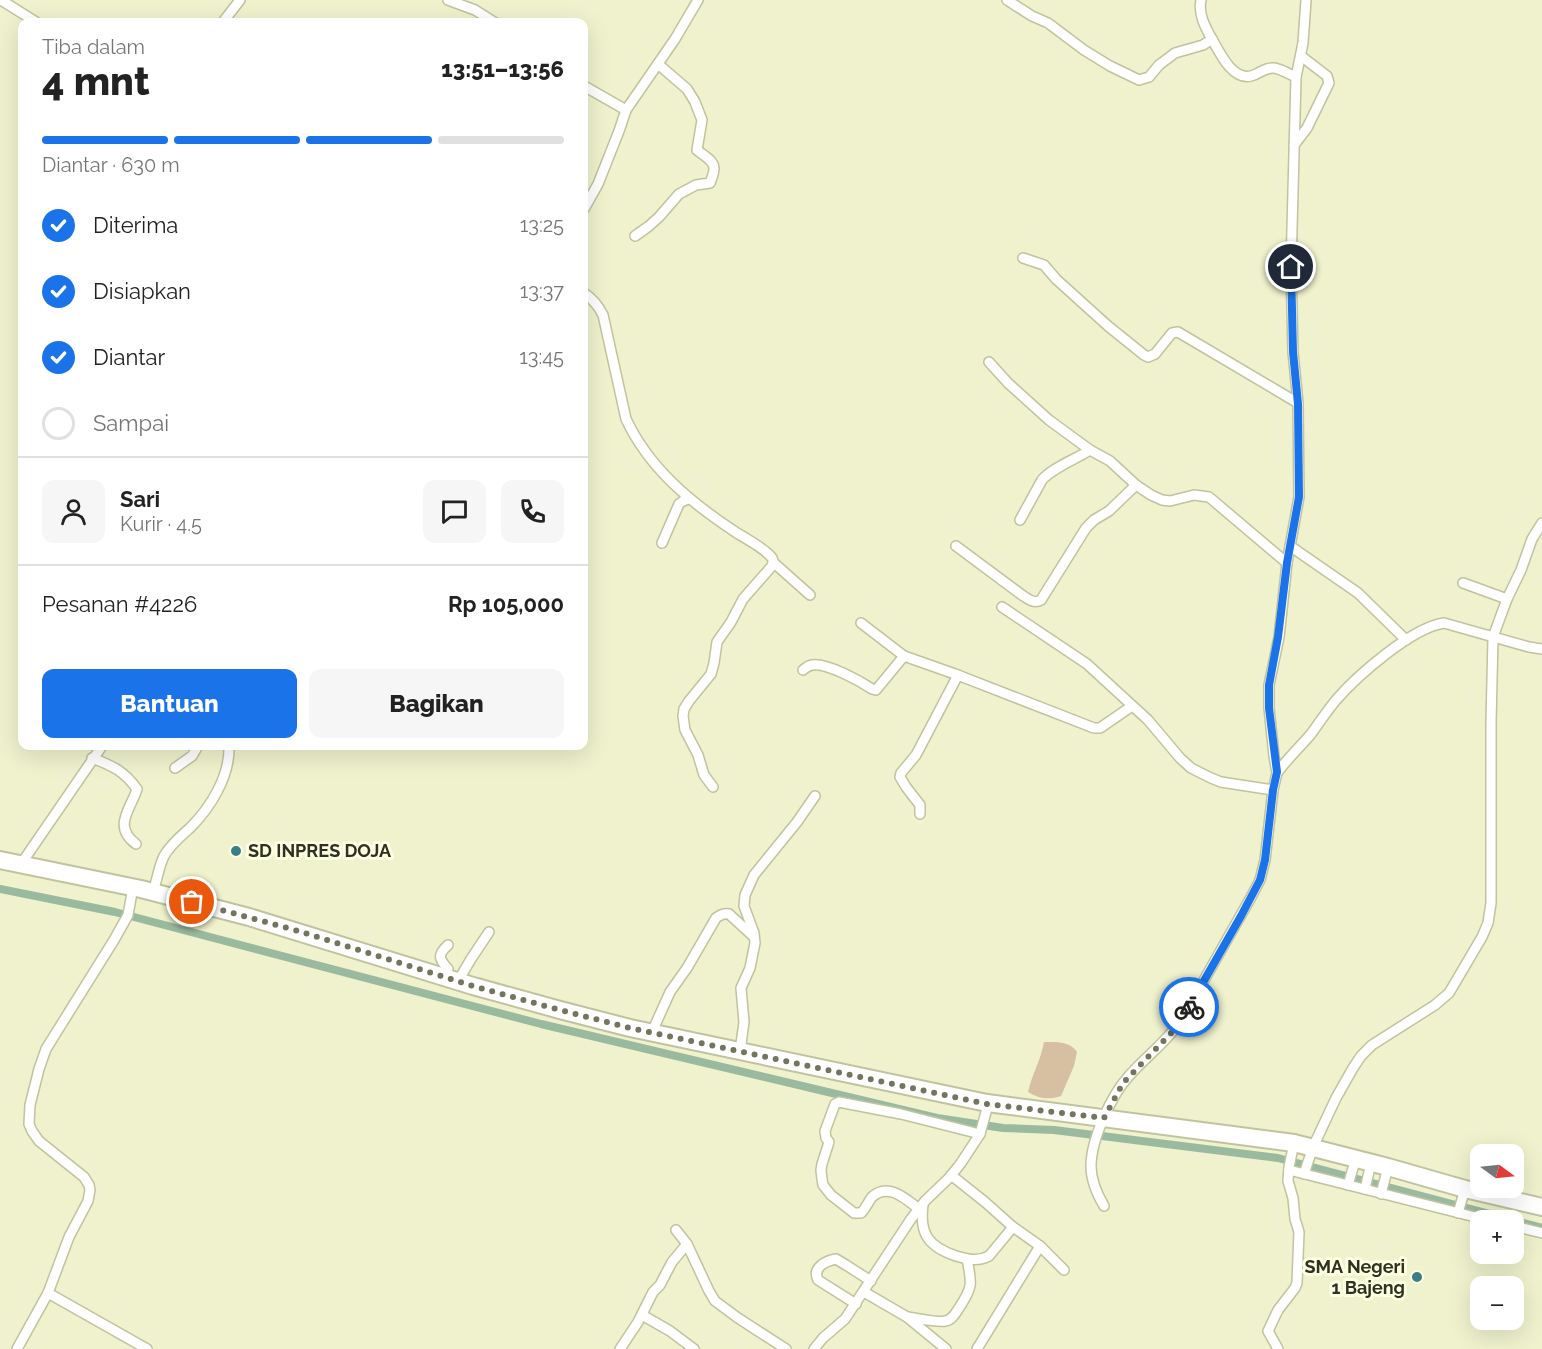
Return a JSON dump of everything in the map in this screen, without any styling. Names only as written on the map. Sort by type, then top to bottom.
[{"type":"highway","points":[[0,860],[132,892],[153,892],[258,920],[560,1010],[986,1108],[1293,1147],[1464,1192],[1542,1207]]},
{"type":"street","points":[[1,0],[30,18]]},
{"type":"street","points":[[226,18],[240,0]]},
{"type":"street","points":[[448,0],[487,18]]},
{"type":"street","points":[[588,201],[598,184],[620,131],[626,110],[698,0]]},
{"type":"street","points":[[1007,0],[1048,23],[1083,50],[1139,80],[1149,77],[1174,54],[1203,45],[1212,39]]},
{"type":"street","points":[[1202,0],[1201,14],[1205,29],[1226,62],[1240,75],[1250,76],[1267,68],[1273,68],[1296,76]]},
{"type":"street","points":[[1104,1206],[1095,1188],[1091,1165],[1102,1121],[1123,1083],[1176,1028],[1250,899],[1260,880],[1265,860],[1277,772],[1269,708],[1269,685],[1299,497],[1298,404],[1293,352],[1291,267],[1296,76],[1301,56],[1306,0]]},
{"type":"street","points":[[1293,145],[1307,128],[1329,83],[1327,76],[1301,56]]},
{"type":"street","points":[[635,236],[659,217],[679,194],[696,185],[710,183],[714,167],[712,161],[697,150],[702,120],[695,102],[687,89],[658,64]]},
{"type":"street","points":[[588,88],[626,110]]},
{"type":"street","points":[[1023,258],[1044,265],[1056,279],[1108,326],[1144,355],[1148,357],[1155,354],[1172,333],[1178,332],[1298,404]]},
{"type":"street","points":[[588,296],[599,306],[603,315],[626,419],[644,452],[689,499],[770,556],[774,563],[810,595]]},
{"type":"street","points":[[989,362],[1023,398],[1049,420],[1090,450],[1114,464],[1136,485],[1162,500],[1170,501],[1194,495],[1209,497],[1287,563]]},
{"type":"street","points":[[1020,520],[1046,475],[1090,450]]},
{"type":"street","points":[[956,546],[1022,595],[1038,602],[1090,524],[1109,511],[1136,485]]},
{"type":"street","points":[[662,543],[679,504],[689,499]]},
{"type":"street","points":[[1305,1172],[1311,1152],[1341,1089],[1361,1056],[1372,1045],[1435,1005],[1449,993],[1488,923],[1491,903],[1493,638],[1506,599],[1521,570],[1532,539],[1542,523]]},
{"type":"street","points":[[1290,546],[1358,593],[1406,640]]},
{"type":"street","points":[[713,787],[705,779],[698,755],[685,730],[684,709],[711,674],[717,642],[743,599],[774,563]]},
{"type":"street","points":[[1464,583],[1506,599]]},
{"type":"street","points":[[1002,607],[1078,657],[1148,720],[1191,768],[1221,782],[1273,790]]},
{"type":"street","points":[[861,623],[904,656],[1094,728],[1100,728],[1132,706]]},
{"type":"street","points":[[1277,772],[1312,733],[1347,687],[1388,653],[1420,631],[1444,624],[1542,649]]},
{"type":"street","points":[[804,670],[811,665],[821,665],[843,673],[876,690],[904,656]]},
{"type":"street","points":[[921,814],[920,805],[900,777],[901,773],[916,755],[958,675]]},
{"type":"street","points":[[21,864],[99,750]]},
{"type":"street","points":[[176,768],[192,756],[196,750]]},
{"type":"street","points":[[153,892],[164,856],[204,814],[214,796],[228,764],[229,750]]},
{"type":"street","points":[[93,758],[123,772],[137,789],[124,819],[125,832],[136,844]]},
{"type":"street","points":[[740,1051],[744,1022],[741,988],[750,968],[755,938],[744,906],[748,886],[815,796]]},
{"type":"street","points":[[17,1349],[48,1293],[64,1247],[87,1202],[90,1190],[87,1181],[80,1173],[39,1141],[29,1124],[30,1105],[39,1069],[46,1049],[128,915],[132,892]]},
{"type":"street","points":[[652,1032],[670,992],[716,918],[726,913],[729,914],[755,938]]},
{"type":"street","points":[[448,945],[443,949],[441,955],[442,962],[452,979],[489,932]]},
{"type":"street","points":[[921,1206],[897,1193],[883,1191],[877,1193],[864,1210],[857,1214],[831,1194],[824,1185],[821,1170],[829,1145],[825,1131],[835,1104],[839,1102],[981,1131]]},
{"type":"street","points":[[814,1349],[823,1338],[841,1324],[921,1206],[961,1163],[981,1131],[986,1108]]},
{"type":"street","points":[[1278,1349],[1268,1331],[1278,1310],[1295,1288],[1299,1256],[1299,1232],[1288,1181],[1293,1147]]},
{"type":"street","points":[[1348,1184],[1362,1165]]},
{"type":"street","points":[[1362,1165],[1365,1188]]},
{"type":"street","points":[[1289,1168],[1470,1215]]},
{"type":"street","points":[[1382,1192],[1387,1171]]},
{"type":"street","points":[[951,1175],[1013,1227],[1040,1246],[1064,1270]]},
{"type":"street","points":[[1458,1212],[1464,1192]]},
{"type":"street","points":[[921,1206],[929,1240],[935,1247],[967,1259],[979,1260],[989,1256],[1013,1227]]},
{"type":"street","points":[[1524,1228],[1542,1233]]},
{"type":"street","points":[[676,1230],[687,1244],[715,1300],[786,1349]]},
{"type":"street","points":[[620,1349],[672,1262],[687,1244]]},
{"type":"street","points":[[977,1349],[1040,1246]]},
{"type":"street","points":[[856,1304],[818,1280],[815,1275],[817,1270],[823,1263],[836,1259],[871,1281]]},
{"type":"street","points":[[908,1317],[948,1321],[968,1294],[971,1279],[967,1259]]},
{"type":"street","points":[[864,1292],[908,1317],[946,1349]]},
{"type":"street","points":[[48,1293],[147,1349]]},
{"type":"street","points":[[642,1314],[694,1349]]},
{"type":"shaded area","points":[[1044,1042],[1067,1044],[1077,1052],[1074,1066],[1061,1096],[1048,1098],[1028,1092]]},
{"type":"waterway","points":[[0,889],[115,912],[541,1024],[937,1118],[1003,1128],[1054,1130],[1278,1158],[1542,1228]]},
{"type":"way so far","points":[[192,902],[295,930],[473,986],[630,1028],[987,1104],[1104,1118],[1129,1075],[1176,1028],[1189,1007]]},
{"type":"place","name":"SD INPRES DOJA","points":[[236,851]]},
{"type":"place","name":"SMA Negeri 1 Bajeng","points":[[1417,1277]]},
{"type":"route","points":[[1189,1007],[1260,880],[1269,833],[1277,772],[1269,708],[1269,685],[1299,497],[1298,404],[1293,352],[1291,267]]}]
